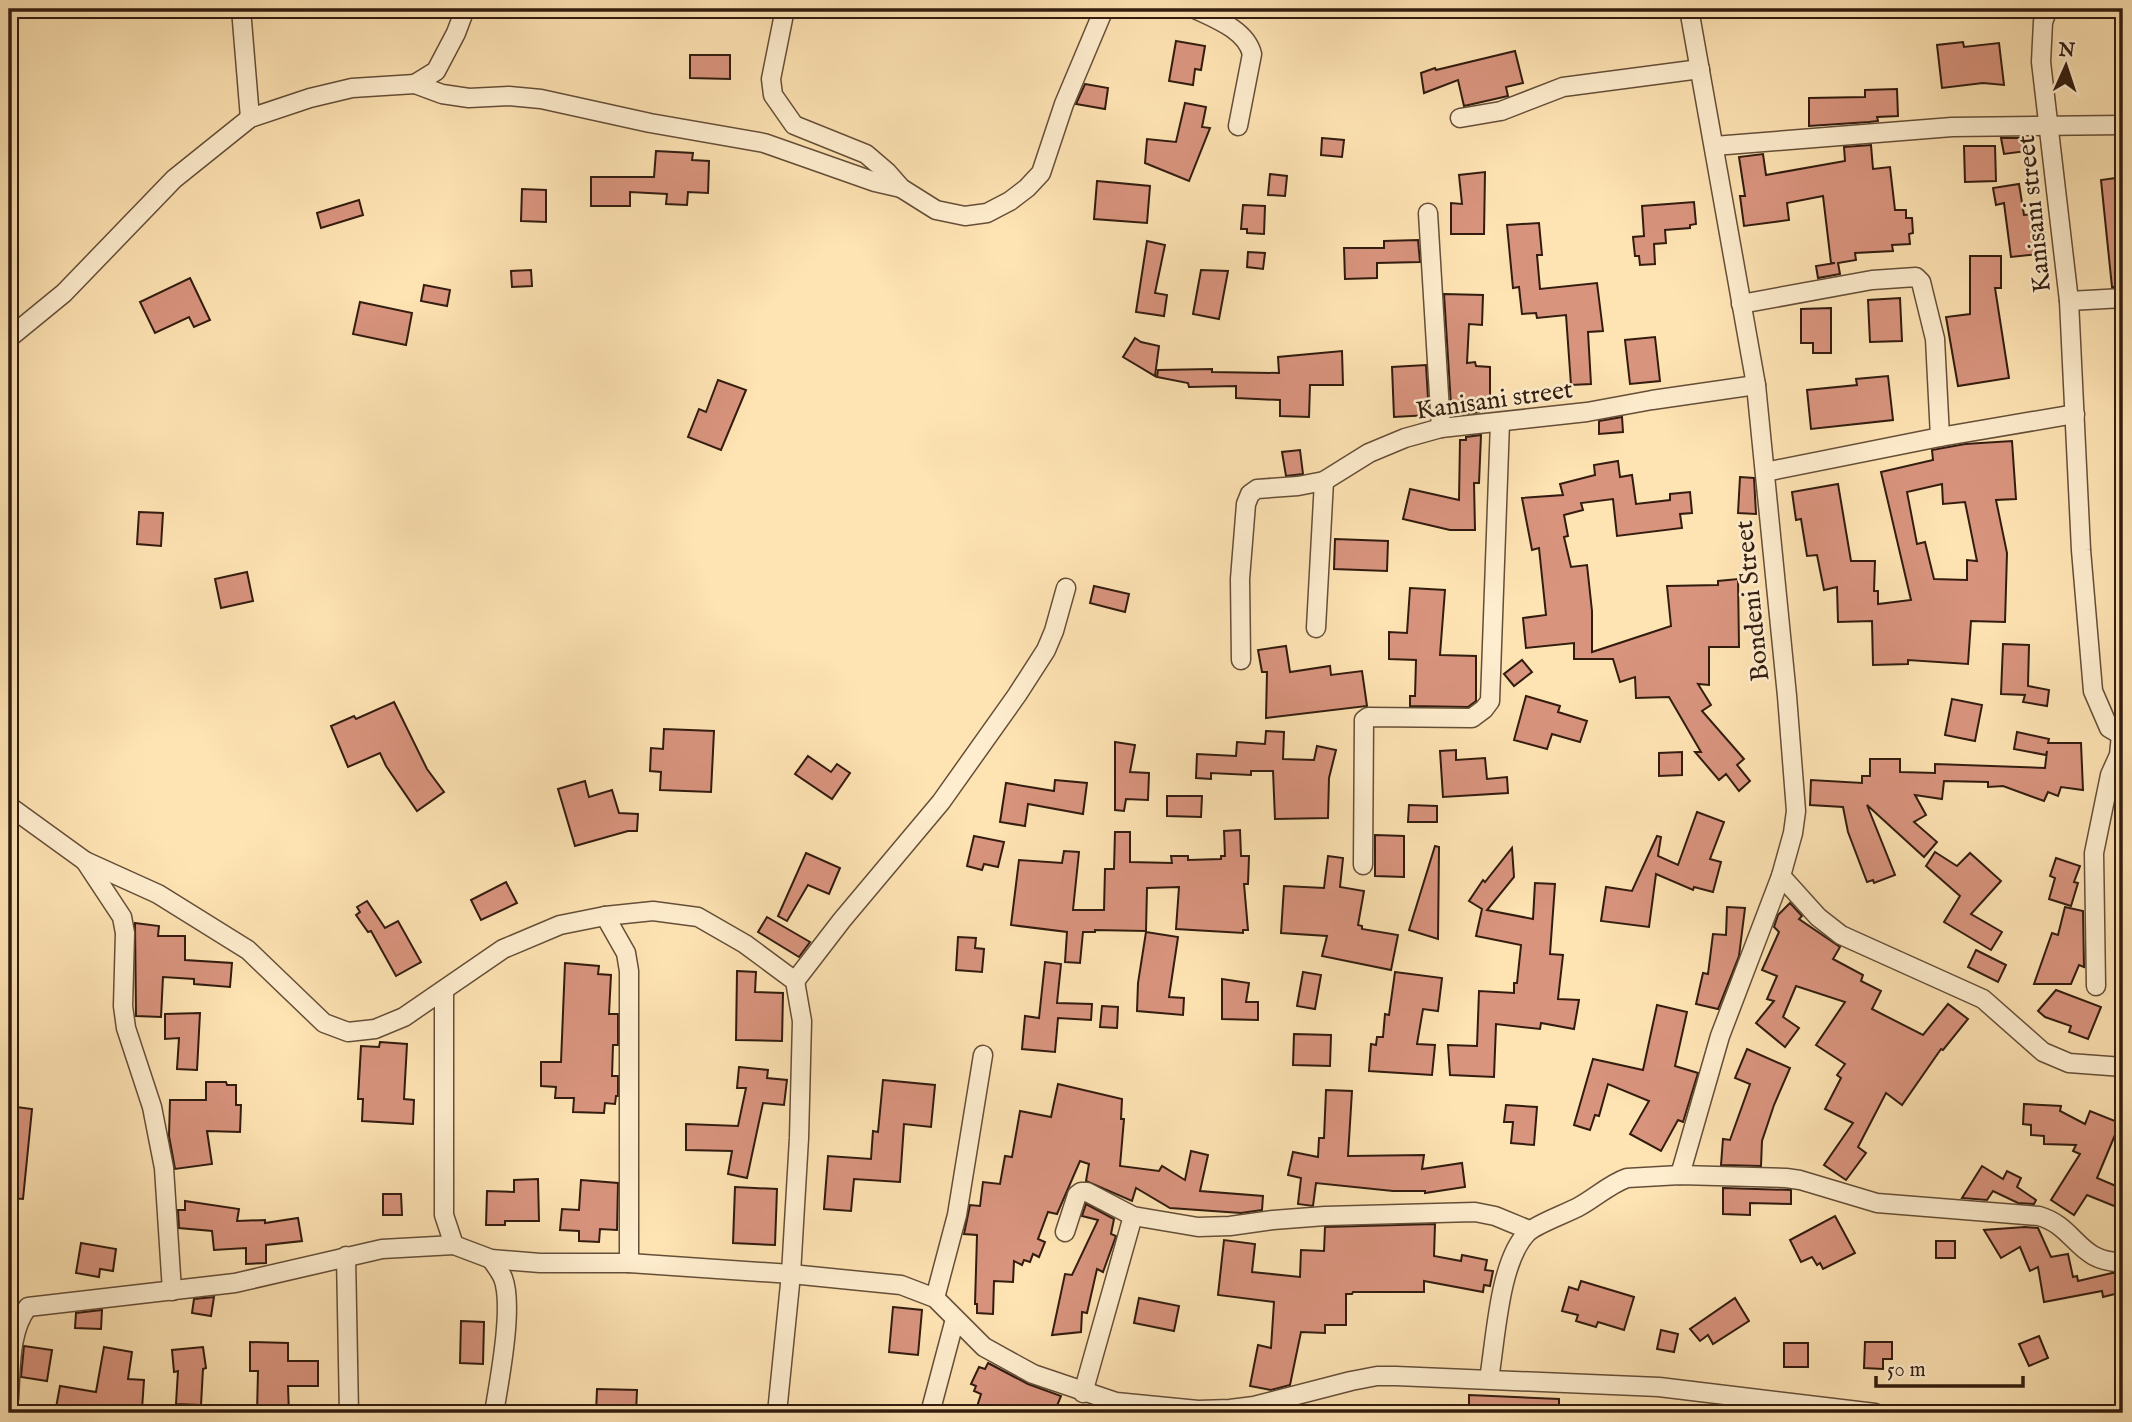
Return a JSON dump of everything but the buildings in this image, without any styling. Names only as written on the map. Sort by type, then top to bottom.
[{"type":"street","points":[[242,9],[250,118]]},
{"type":"street","points":[[415,84],[436,71],[465,9]]},
{"type":"street","points":[[785,9],[771,79],[773,94],[780,108],[794,125],[866,154],[901,188]]},
{"type":"street","points":[[9,338],[64,293],[174,179],[250,118],[310,98],[352,88],[415,84],[442,94],[469,99],[509,96],[541,99],[650,123],[764,143],[901,188],[936,210],[965,216],[987,213],[1027,188],[1041,173],[1064,104],[1104,9]]},
{"type":"street","points":[[1195,9],[1226,23],[1251,50],[1244,106],[1238,126]]},
{"type":"street","name":"Bondeni Street","points":[[1680,1175],[1720,1036],[1781,876],[1793,834],[1796,788],[1756,385],[1689,9]]},
{"type":"street","name":"Kanisani street","points":[[2044,13],[2041,62],[2070,301],[2082,562],[2093,691],[2109,728],[2122,736],[2119,755],[2110,775],[2094,853],[2096,986]]},
{"type":"street","points":[[1460,118],[1501,111],[1563,87],[1700,69]]},
{"type":"street","points":[[1714,146],[1952,127],[2123,125]]},
{"type":"street","points":[[1428,213],[1441,428]]},
{"type":"street","points":[[1741,304],[1872,280],[1916,277],[1921,282],[1935,339],[1940,437]]},
{"type":"street","name":"Kanisani street","points":[[2070,301],[2123,298]]},
{"type":"street","name":"Kanisani street","points":[[1241,660],[1240,579],[1246,504],[1250,494],[1257,489],[1324,481],[1369,453],[1405,438],[1441,428],[1587,412],[1756,385]]},
{"type":"street","points":[[1765,471],[2075,414]]},
{"type":"street","points":[[1363,865],[1364,720],[1368,717],[1472,718],[1490,701],[1500,422]]},
{"type":"street","points":[[1316,628],[1324,481]]},
{"type":"street","points":[[795,981],[865,891],[941,802],[1017,695],[1046,650],[1066,588]]},
{"type":"street","points":[[9,806],[85,861],[158,894],[248,950],[324,1023],[348,1032],[375,1029],[404,1017],[503,949],[560,925],[605,916],[653,911],[698,917],[745,944],[795,981],[802,1021],[799,1138],[791,1274],[777,1413]]},
{"type":"street","points":[[85,861],[122,917],[125,933],[122,1006],[126,1028],[152,1107],[164,1168],[172,1291]]},
{"type":"street","points":[[1781,876],[1818,917],[1841,935],[1983,999],[2043,1052],[2069,1063],[2123,1068]]},
{"type":"street","points":[[605,916],[626,953],[629,971],[629,1263]]},
{"type":"street","points":[[444,991],[444,1215],[454,1245]]},
{"type":"street","points":[[935,1298],[957,1215],[983,1055]]},
{"type":"street","points":[[1489,1379],[1506,1273],[1515,1249],[1529,1230],[1581,1205],[1619,1181],[1639,1176],[1786,1178],[1877,1203],[2039,1216],[2063,1227],[2090,1256],[2101,1261],[2123,1262]]},
{"type":"street","points":[[1065,1231],[1077,1195],[1082,1192],[1087,1192],[1133,1216],[1198,1227],[1325,1216],[1475,1212],[1495,1216],[1529,1230]]},
{"type":"street","points":[[1083,1392],[1133,1216]]},
{"type":"street","points":[[9,1399],[16,1335],[22,1314],[28,1307],[235,1283],[382,1249],[454,1245],[491,1259],[540,1263],[629,1263],[901,1284],[935,1298],[984,1347],[1033,1374],[1083,1392],[1115,1408],[1230,1409],[1254,1406],[1377,1376],[1659,1387],[1875,1413]]},
{"type":"street","points":[[346,1256],[349,1413]]},
{"type":"street","points":[[491,1259],[503,1278],[506,1298],[505,1330],[494,1413]]},
{"type":"street","points":[[930,1413],[955,1319]]}]
